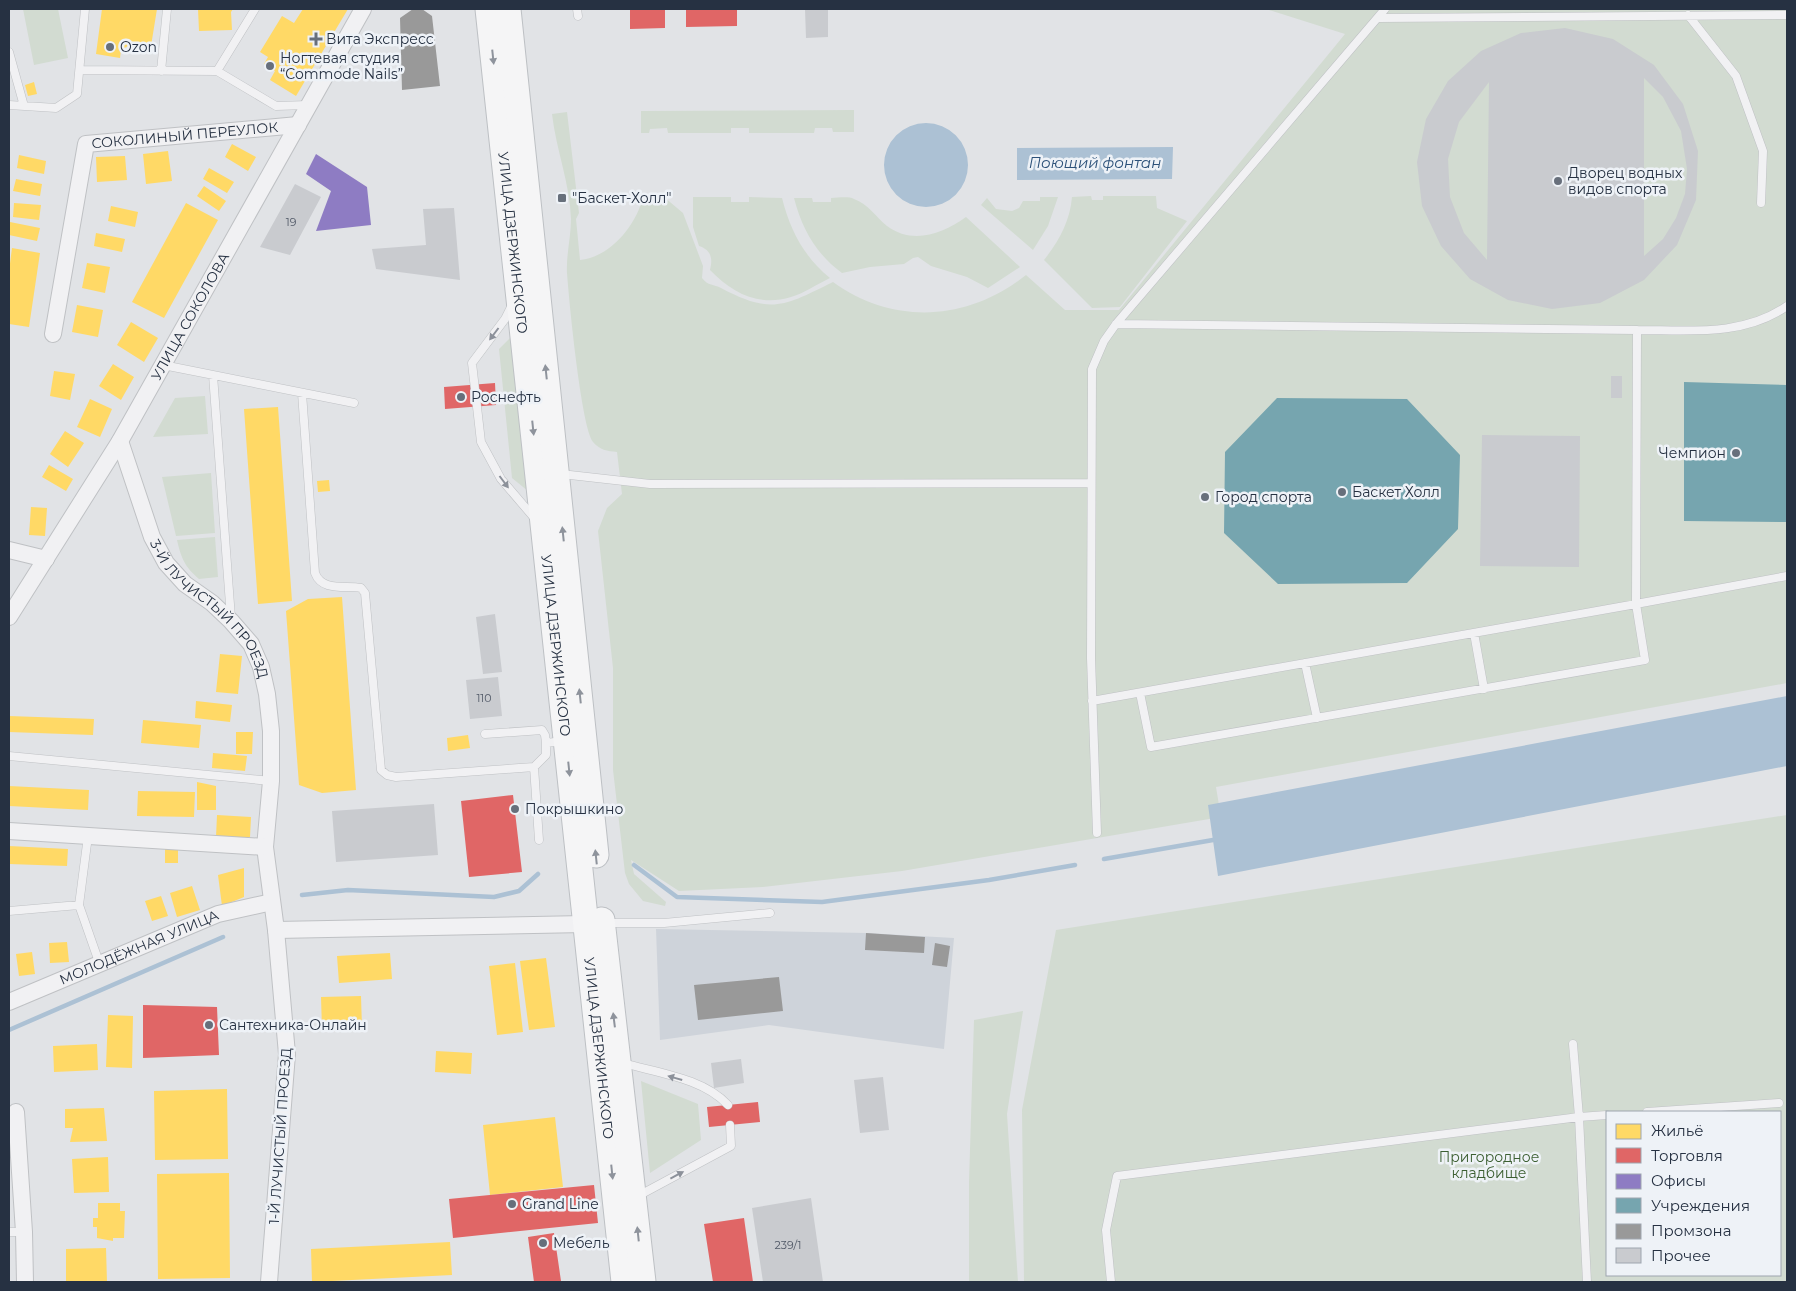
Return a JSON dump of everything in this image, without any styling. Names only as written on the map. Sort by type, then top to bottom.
[{"type":"main road","name":"УЛИЦА ДЗЕРЖИНСКОГО","points":[[488,9],[518,292],[547,472],[543,529],[556,742],[594,924],[619,1062],[643,1282]]},
{"type":"main road","name":"УЛИЦА ДЗЕРЖИНСКОГО","points":[[508,9],[547,472],[594,924],[624,1282]]},
{"type":"street","name":"УЛИЦА СОКОЛОВА","points":[[9,617],[120,441],[363,9]]},
{"type":"street","name":"СОКОЛИНЫЙ ПЕРЕУЛОК","points":[[53,334],[86,144],[298,125]]},
{"type":"street","name":"3-Й ЛУЧИСТЫЙ ПРОЕЗД","points":[[120,441],[152,538],[166,564],[186,584],[212,603],[231,621],[251,644],[261,667],[268,694],[270,722],[271,781],[265,847],[276,930]]},
{"type":"street","points":[[9,550],[46,559]]},
{"type":"street","points":[[9,831],[265,847]]},
{"type":"street","name":"МОЛОДЁЖНАЯ УЛИЦА","points":[[9,1002],[218,914],[272,902]]},
{"type":"street","points":[[276,930],[594,924]]},
{"type":"street","name":"1-Й ЛУЧИСТЫЙ ПРОЕЗД","points":[[269,1282],[287,1054],[276,930]]},
{"type":"street","points":[[16,1112],[17,1232],[26,1282]]},
{"type":"lane","points":[[9,106],[52,108],[60,106],[77,94],[86,9]]},
{"type":"lane","points":[[161,72],[167,9]]},
{"type":"lane","points":[[217,71],[255,9]]},
{"type":"lane","points":[[1097,834],[1092,702],[1090,483],[1092,369],[1103,343],[1116,324],[1385,9]]},
{"type":"lane","points":[[1688,15],[1736,76],[1763,151],[1761,203]]},
{"type":"lane","points":[[1378,18],[1787,15]]},
{"type":"lane","points":[[9,52],[24,106]]},
{"type":"lane","points":[[80,70],[217,71],[276,106],[309,105]]},
{"type":"lane","points":[[518,292],[505,319],[472,363],[480,442],[501,478],[543,529]]},
{"type":"lane","points":[[1116,324],[1721,330],[1772,316],[1787,306]]},
{"type":"lane","points":[[1140,693],[1151,747],[1646,660],[1636,604],[1636,330]]},
{"type":"lane","points":[[163,366],[354,403]]},
{"type":"lane","points":[[213,375],[231,621]]},
{"type":"lane","points":[[302,393],[315,573],[322,583],[331,586],[361,588],[366,593],[381,770],[387,775],[396,777],[534,766],[556,742],[544,732],[538,730],[485,734]]},
{"type":"lane","points":[[547,472],[650,484],[1090,483]]},
{"type":"lane","points":[[1092,702],[1787,576]]},
{"type":"lane","points":[[1474,633],[1484,688]]},
{"type":"lane","points":[[1305,663],[1317,718]]},
{"type":"lane","points":[[9,756],[271,781]]},
{"type":"lane","points":[[534,766],[539,840]]},
{"type":"lane","points":[[88,836],[79,905],[100,965]]},
{"type":"lane","points":[[9,911],[79,905]]},
{"type":"lane","points":[[594,924],[664,923],[770,913]]},
{"type":"lane","points":[[1573,1044],[1588,1282]]},
{"type":"lane","points":[[619,1062],[699,1084],[720,1096],[728,1105]]},
{"type":"lane","points":[[1662,1111],[1779,1103]]},
{"type":"lane","points":[[1111,1282],[1106,1230],[1117,1176],[1606,1115]]},
{"type":"lane","points":[[634,1198],[731,1146],[730,1125]]},
{"type":"shaded area","points":[[656,929],[866,933],[954,938],[944,1049],[769,1025],[660,1040]]},
{"type":"green space","points":[[23,9],[58,9],[68,58],[34,65]]},
{"type":"green space","name":"Город спорта","points":[[1266,9],[1787,9],[1787,683],[1216,787],[1221,817],[902,871],[763,887],[679,891],[631,860],[634,874],[666,902],[665,906],[643,901],[629,884],[625,873],[613,770],[613,668],[598,531],[607,508],[622,494],[617,452],[604,450],[593,442],[584,412],[576,361],[567,273],[571,226],[570,206],[552,114],[567,112],[579,213],[576,219],[580,260],[602,253],[620,238],[634,219],[643,197],[664,197],[683,213],[703,266],[702,278],[704,281],[753,302],[778,304],[789,302],[833,282],[856,296],[881,306],[906,311],[931,312],[956,309],[980,302],[1004,290],[1026,275],[1065,310],[1119,310],[1345,34]]},
{"type":"green space","points":[[854,110],[854,132],[833,132],[832,128],[815,128],[814,133],[749,133],[749,128],[731,128],[731,133],[668,133],[667,128],[650,129],[649,133],[641,133],[641,111]]},
{"type":"green space","points":[[1091,196],[1092,200],[1103,200],[1103,196],[1156,196],[1157,208],[1187,221],[1120,307],[1092,308],[1044,260],[1063,230],[1069,214],[1072,197]]},
{"type":"green space","points":[[693,197],[731,197],[731,202],[749,202],[749,197],[782,198],[789,221],[805,252],[830,278],[801,293],[779,300],[757,299],[737,291],[710,270],[709,252],[699,246],[693,227]]},
{"type":"green space","points":[[1040,197],[1058,197],[1048,226],[1033,250],[981,205],[987,198],[996,209],[1012,211],[1019,208],[1023,201],[1040,201]]},
{"type":"green space","points":[[794,198],[812,198],[813,202],[831,202],[831,198],[852,198],[864,204],[887,226],[907,235],[927,235],[937,232],[966,217],[1020,267],[988,288],[967,277],[931,266],[918,257],[904,264],[870,267],[842,273],[825,258],[811,240],[801,220]]},
{"type":"green space","points":[[511,337],[528,491],[512,478],[499,349]]},
{"type":"green space","points":[[205,396],[208,434],[153,437],[175,398]]},
{"type":"green space","points":[[211,473],[215,533],[176,536],[162,477]]},
{"type":"green space","points":[[215,537],[218,577],[199,579],[184,562],[177,540]]},
{"type":"green space","name":"Пригородное кладбище","points":[[1787,815],[1787,1282],[1024,1282],[1022,1110],[1056,930]]},
{"type":"green space","points":[[1023,1011],[1007,1114],[1018,1282],[969,1282],[969,1182],[974,1020]]},
{"type":"green space","points":[[641,1081],[698,1104],[701,1140],[650,1173]]},
{"type":"water","points":[[926,123],[942,126],[961,142],[965,149],[968,165],[965,181],[949,200],[942,204],[926,207],[910,204],[891,188],[887,181],[884,165],[887,149],[903,130],[910,126]]},
{"type":"water","name":"Поющий фонтан","points":[[1173,147],[1172,179],[1017,180],[1017,148]]},
{"type":"water","points":[[1787,696],[1787,766],[1218,876],[1208,805]]},
{"type":"building: Жильё","points":[[102,9],[157,9],[151,46],[133,43],[121,50],[120,58],[96,54]]},
{"type":"building: Жильё","points":[[198,9],[233,9],[231,12],[232,30],[199,31]]},
{"type":"building: Жильё","points":[[303,9],[348,9],[296,96],[270,80],[275,71],[264,64],[268,57],[260,52],[282,16],[294,23]]},
{"type":"building: Жильё","points":[[34,82],[37,94],[28,96],[25,85]]},
{"type":"building: Жильё","points":[[232,144],[256,157],[248,171],[225,157]]},
{"type":"building: Жильё","points":[[168,151],[172,181],[146,184],[143,154]]},
{"type":"building: Жильё","points":[[19,155],[46,161],[44,174],[17,168]]},
{"type":"building: Жильё","points":[[125,156],[127,180],[97,182],[96,157]]},
{"type":"building: Жильё","points":[[209,168],[234,182],[227,193],[203,179]]},
{"type":"building: Жильё","points":[[16,179],[42,184],[40,196],[13,191]]},
{"type":"building: Жильё","points":[[204,186],[226,201],[219,211],[197,196]]},
{"type":"building: Жильё","points":[[14,203],[41,205],[39,220],[13,217]]},
{"type":"building: Жильё","points":[[186,203],[218,220],[164,318],[132,302]]},
{"type":"building: Жильё","points":[[111,206],[138,212],[135,227],[108,221]]},
{"type":"building: Жильё","points":[[10,222],[40,228],[37,241],[9,235]]},
{"type":"building: Жильё","points":[[96,233],[125,239],[122,252],[94,246]]},
{"type":"building: Жильё","points":[[12,248],[40,253],[29,327],[9,324],[9,271]]},
{"type":"building: Жильё","points":[[87,263],[110,267],[105,293],[82,288]]},
{"type":"building: Жильё","points":[[77,305],[103,310],[98,337],[72,332]]},
{"type":"building: Жильё","points":[[131,322],[158,338],[144,362],[117,345]]},
{"type":"building: Жильё","points":[[113,364],[134,377],[121,400],[99,386]]},
{"type":"building: Жильё","points":[[54,371],[75,374],[70,400],[50,396]]},
{"type":"building: Жильё","points":[[90,399],[112,409],[100,437],[77,427]]},
{"type":"building: Жильё","points":[[278,407],[292,601],[258,604],[244,409]]},
{"type":"building: Жильё","points":[[65,431],[84,443],[68,467],[50,454]]},
{"type":"building: Жильё","points":[[49,465],[73,479],[66,491],[42,477]]},
{"type":"building: Жильё","points":[[329,480],[330,491],[318,492],[317,481]]},
{"type":"building: Жильё","points":[[31,507],[47,508],[45,536],[29,535]]},
{"type":"building: Жильё","points":[[342,597],[356,790],[322,793],[299,785],[286,611],[308,599]]},
{"type":"building: Жильё","points":[[220,654],[242,656],[238,694],[216,692]]},
{"type":"building: Жильё","points":[[196,701],[232,705],[230,722],[195,718]]},
{"type":"building: Жильё","points":[[9,716],[94,719],[93,735],[9,732]]},
{"type":"building: Жильё","points":[[143,720],[201,725],[199,748],[141,743]]},
{"type":"building: Жильё","points":[[236,732],[253,732],[252,754],[236,754]]},
{"type":"building: Жильё","points":[[468,735],[470,748],[448,751],[447,738]]},
{"type":"building: Жильё","points":[[213,753],[247,756],[245,771],[212,768]]},
{"type":"building: Жильё","points":[[197,782],[216,786],[216,810],[197,810]]},
{"type":"building: Жильё","points":[[9,786],[89,790],[88,810],[9,806]]},
{"type":"building: Жильё","points":[[138,791],[195,792],[194,817],[137,816]]},
{"type":"building: Жильё","points":[[217,815],[251,817],[250,837],[216,837]]},
{"type":"building: Жильё","points":[[9,846],[68,849],[67,866],[9,864]]},
{"type":"building: Жильё","points":[[165,849],[178,849],[178,863],[165,863]]},
{"type":"building: Жильё","points":[[244,868],[244,897],[222,906],[218,875]]},
{"type":"building: Жильё","points":[[192,886],[200,910],[177,917],[170,893]]},
{"type":"building: Жильё","points":[[161,896],[168,916],[152,921],[145,901]]},
{"type":"building: Жильё","points":[[67,942],[69,962],[50,963],[49,943]]},
{"type":"building: Жильё","points":[[32,952],[35,974],[19,976],[16,954]]},
{"type":"building: Жильё","points":[[390,953],[392,979],[339,983],[337,956]]},
{"type":"building: Жильё","points":[[546,958],[555,1027],[529,1030],[520,961]]},
{"type":"building: Жильё","points":[[515,963],[523,1032],[497,1035],[489,966]]},
{"type":"building: Жильё","points":[[361,996],[362,1028],[322,1029],[321,997]]},
{"type":"building: Жильё","points":[[108,1015],[133,1016],[132,1068],[106,1067]]},
{"type":"building: Жильё","points":[[97,1044],[98,1070],[54,1072],[53,1046]]},
{"type":"building: Жильё","points":[[436,1051],[472,1053],[471,1074],[435,1072]]},
{"type":"building: Жильё","points":[[227,1089],[228,1159],[155,1160],[154,1091]]},
{"type":"building: Жильё","points":[[104,1108],[107,1141],[70,1142],[73,1128],[65,1128],[65,1109]]},
{"type":"building: Жильё","points":[[555,1117],[563,1187],[490,1195],[483,1125]]},
{"type":"building: Жильё","points":[[108,1157],[109,1192],[74,1193],[72,1159]]},
{"type":"building: Жильё","points":[[229,1173],[230,1278],[158,1279],[157,1174]]},
{"type":"building: Жильё","points":[[98,1203],[120,1203],[120,1211],[125,1211],[124,1238],[113,1238],[113,1241],[97,1238],[97,1227],[93,1227],[93,1218],[98,1218]]},
{"type":"building: Жильё","points":[[450,1242],[452,1275],[312,1282],[311,1249]]},
{"type":"building: Жильё","points":[[106,1248],[107,1282],[66,1282],[66,1249]]},
{"type":"building: Торговля","points":[[630,9],[665,9],[665,28],[630,29]]},
{"type":"building: Торговля","points":[[686,9],[737,9],[737,26],[686,27]]},
{"type":"building: Торговля","points":[[495,383],[496,405],[445,409],[444,387]]},
{"type":"building: Торговля","points":[[513,795],[522,872],[469,877],[461,801]]},
{"type":"building: Торговля","points":[[143,1005],[217,1007],[219,1055],[143,1058]]},
{"type":"building: Торговля","points":[[758,1102],[760,1122],[709,1127],[707,1107]]},
{"type":"building: Торговля","points":[[594,1185],[598,1223],[453,1238],[449,1199]]},
{"type":"building: Торговля","points":[[744,1218],[753,1282],[713,1282],[704,1224]]},
{"type":"building: Торговля","points":[[554,1233],[561,1281],[534,1282],[528,1237]]},
{"type":"building: Офисы","points":[[316,154],[367,187],[371,225],[316,231],[331,191],[306,174]]},
{"type":"building: Учреждения","name":"Чемпион","points":[[1684,382],[1787,385],[1787,522],[1684,521]]},
{"type":"building: Учреждения","name":"Баскет Холл","points":[[1277,398],[1407,399],[1460,455],[1458,529],[1407,583],[1278,584],[1224,533],[1225,452]]},
{"type":"building: Промзона","points":[[413,9],[422,9],[432,16],[440,86],[402,90],[400,18]]},
{"type":"building: Промзона","points":[[866,933],[925,937],[924,953],[865,950]]},
{"type":"building: Промзона","points":[[935,943],[950,946],[947,967],[932,965]]},
{"type":"building: Промзона","points":[[779,977],[783,1011],[698,1020],[694,985]]},
{"type":"building: Прочее","points":[[805,9],[828,9],[828,37],[806,38]]},
{"type":"building: Прочее","name":"Дворец водных видов спорта","points":[[1565,28],[1613,39],[1654,65],[1683,104],[1698,151],[1696,200],[1677,245],[1644,280],[1600,303],[1552,309],[1508,300],[1470,279],[1441,246],[1422,206],[1417,162],[1426,119],[1448,81],[1481,51],[1521,33]],"holes":[[[1644,78],[1663,97],[1681,131],[1687,169],[1685,194],[1676,218],[1663,239],[1644,256]],[[1489,82],[1487,260],[1464,233],[1450,197],[1448,159],[1459,122]]]},
{"type":"building: Прочее","points":[[295,184],[321,197],[290,255],[260,247]]},
{"type":"building: Прочее","points":[[454,208],[460,280],[376,269],[372,249],[426,245],[423,209]]},
{"type":"building: Прочее","points":[[1611,376],[1622,376],[1622,398],[1611,398]]},
{"type":"building: Прочее","points":[[1482,435],[1580,436],[1579,567],[1480,566]]},
{"type":"building: Прочее","points":[[495,614],[502,672],[483,674],[476,617]]},
{"type":"building: Прочее","points":[[498,677],[502,716],[470,719],[466,680]]},
{"type":"building: Прочее","points":[[434,804],[438,855],[336,862],[332,811]]},
{"type":"building: Прочее","points":[[741,1059],[744,1083],[714,1088],[711,1063]]},
{"type":"building: Прочее","points":[[883,1077],[889,1130],[860,1133],[854,1080]]},
{"type":"building: Прочее","points":[[811,1198],[823,1282],[763,1282],[752,1208]]},
{"type":"waterway","points":[[1104,859],[1213,840]]},
{"type":"waterway","points":[[634,865],[677,897],[822,902],[989,880],[1075,865]]},
{"type":"waterway","points":[[302,895],[348,890],[494,897],[519,891],[538,874]]},
{"type":"waterway","points":[[9,1030],[223,937]]},
{"type":"place","name":"Вита Экспресс","points":[[316,39]]},
{"type":"place","name":"Ozon","points":[[110,47]]},
{"type":"place","name":"Ногтевая студия “Commode Nails”","points":[[270,66]]},
{"type":"place","name":"Дворец водных видов спорта","points":[[1558,181]]},
{"type":"place","name":"\"Баскет-Холл\"","points":[[562,198]]},
{"type":"place","name":"Роснефть","points":[[461,397]]},
{"type":"place","name":"Чемпион","points":[[1736,453]]},
{"type":"place","name":"Баскет Холл","points":[[1342,492]]},
{"type":"place","name":"Город спорта","points":[[1205,497]]},
{"type":"place","name":"Покрышкино","points":[[515,809]]},
{"type":"place","name":"Сантехника-Онлайн","points":[[209,1025]]},
{"type":"place","name":"Grand Line","points":[[512,1204]]},
{"type":"place","name":"Мебель","points":[[543,1243]]}]
